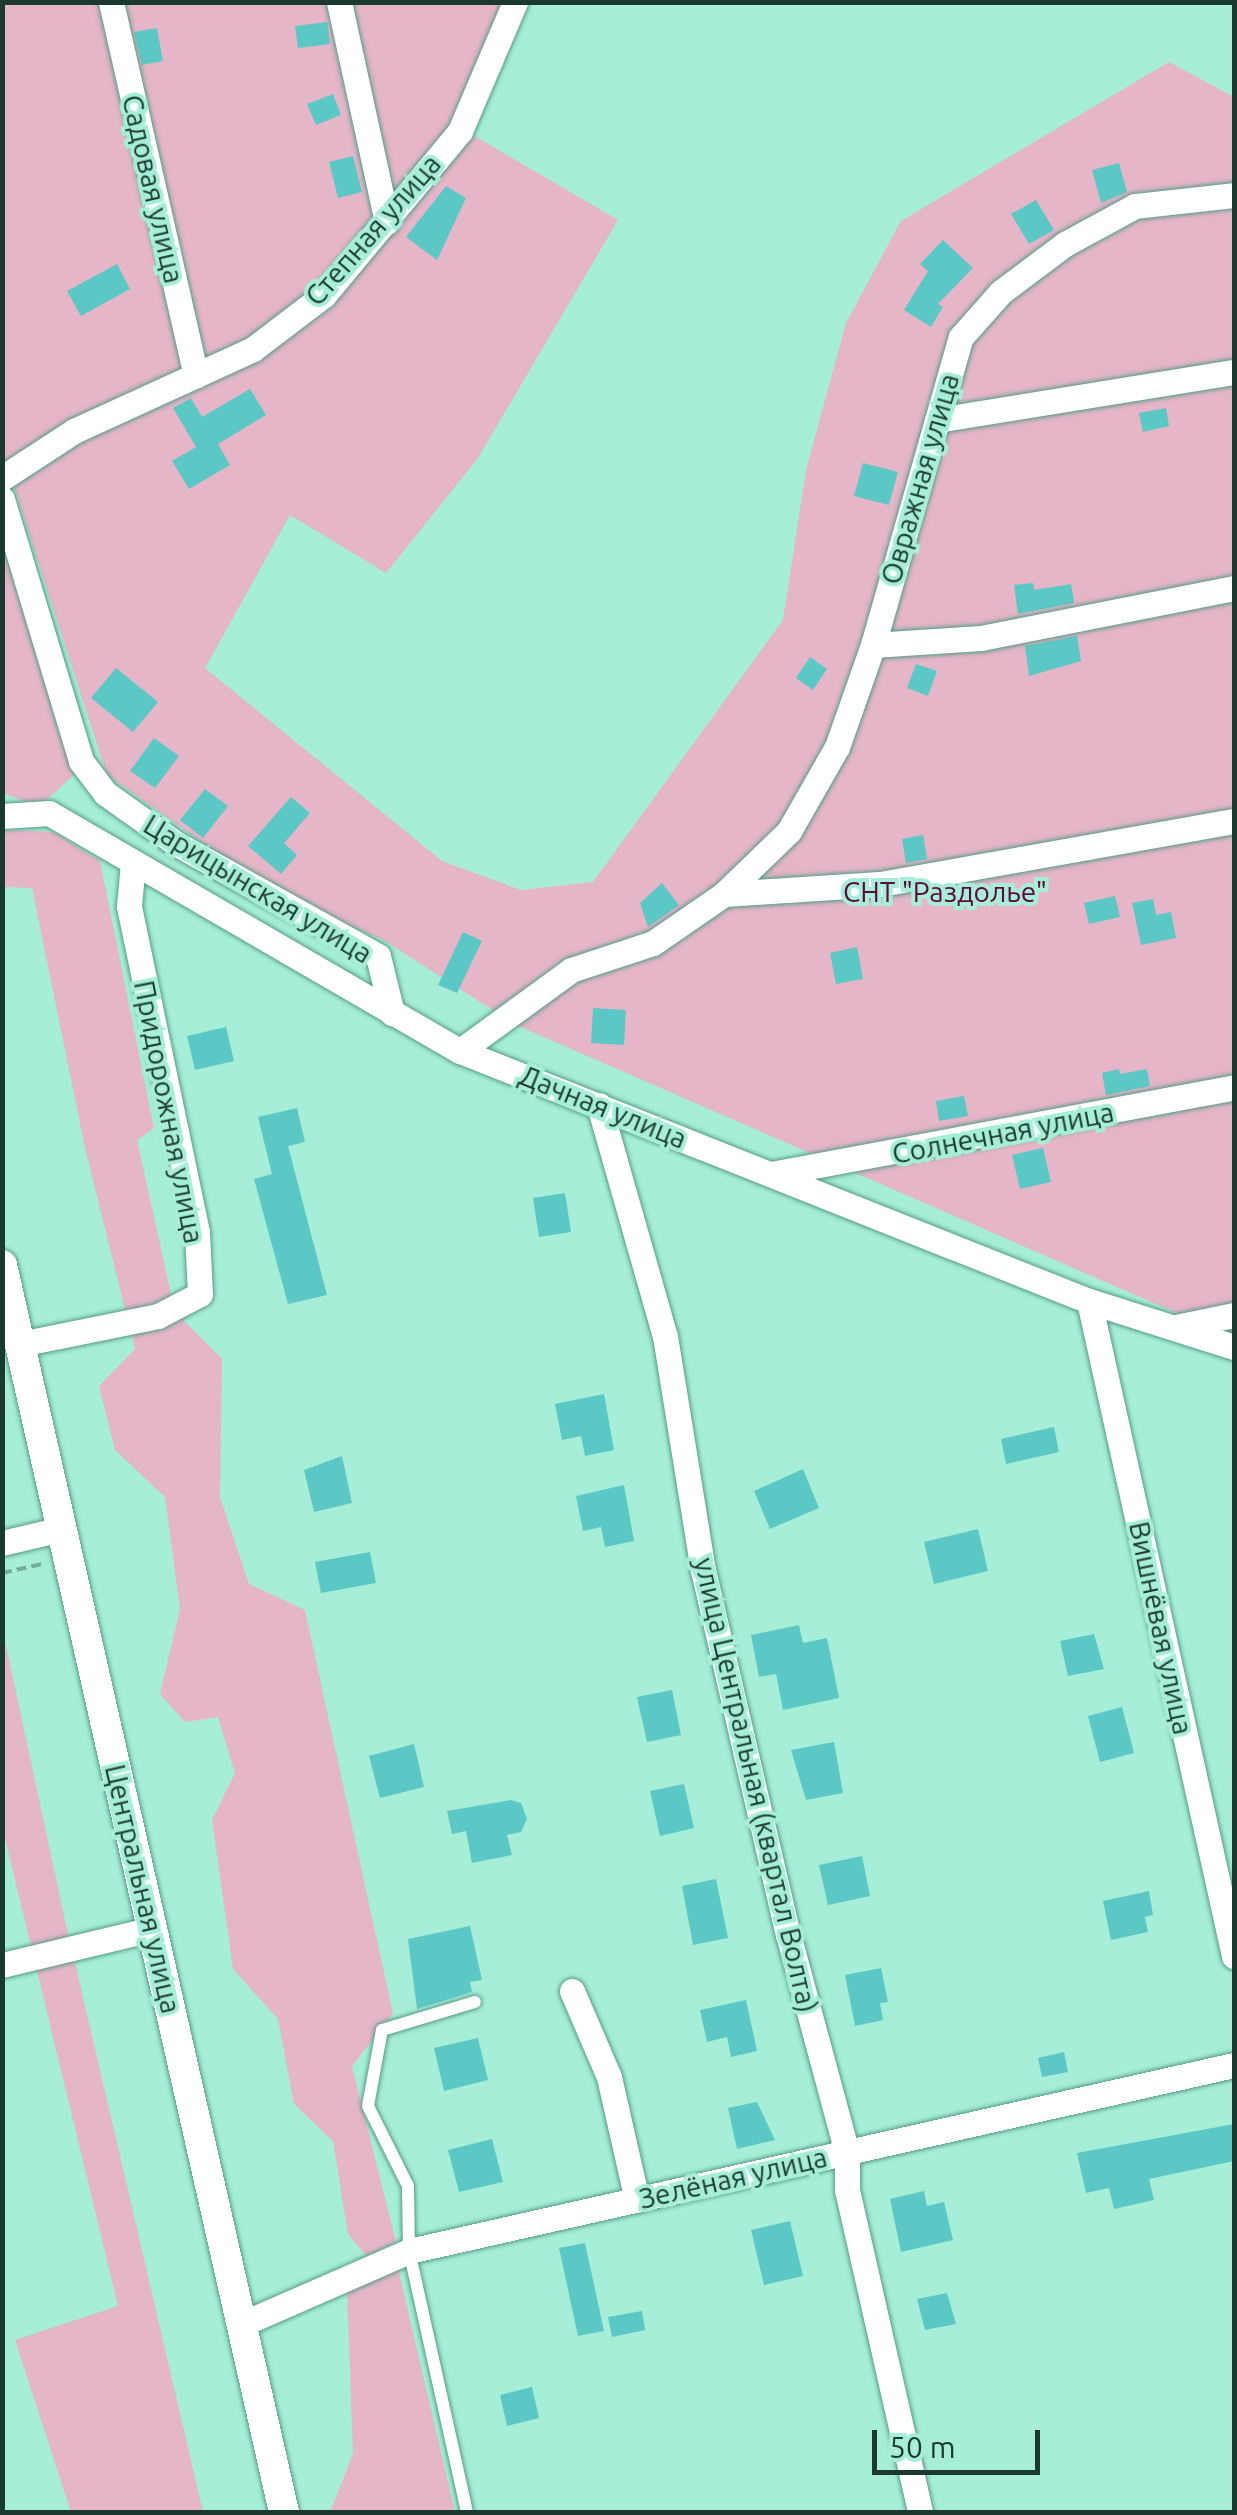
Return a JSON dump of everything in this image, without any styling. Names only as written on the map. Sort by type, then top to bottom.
[{"type":"street","name":"Садовая улица","points":[[111,2],[196,375]]},
{"type":"street","points":[[340,2],[387,222]]},
{"type":"street","name":"Степная улица","points":[[2,478],[74,431],[253,350],[324,295],[460,131],[516,2]]},
{"type":"street","name":"Овражная улица","points":[[460,1050],[571,970],[653,943],[724,894],[789,831],[837,747],[873,645],[961,337],[1001,292],[1065,244],[1135,206],[1234,195]]},
{"type":"street","points":[[937,420],[1234,372]]},
{"type":"street","name":"Царицынская улица","points":[[2,499],[81,761],[106,793],[175,844],[378,956],[392,1013]]},
{"type":"street","points":[[873,645],[981,638],[1234,588]]},
{"type":"street","name":"Дачная улица","points":[[2,816],[49,813],[460,1050],[1089,1300],[1234,1347]]},
{"type":"street","points":[[724,894],[880,884],[1234,821]]},
{"type":"street","name":"Придорожная улица","points":[[20,1344],[158,1316],[200,1294],[197,1232],[128,906],[133,862]]},
{"type":"street","name":"Солнечная улица","points":[[771,1174],[1234,1087]]},
{"type":"street","name":"улица Центральная (квартал Волта)","points":[[598,1105],[665,1336],[703,1570],[788,1934],[848,2152],[848,2190],[920,2512]]},
{"type":"street","name":"Центральная улица","points":[[2,1265],[284,2512]]},
{"type":"street","name":"Вишнёвая улица","points":[[1089,1300],[1234,1956]]},
{"type":"street","points":[[1173,1328],[1234,1315]]},
{"type":"street","points":[[2,1543],[64,1543]]},
{"type":"street","points":[[2,1965],[152,1929]]},
{"type":"street","points":[[572,1991],[609,2077],[638,2200]]},
{"type":"street","name":"Зелёная улица","points":[[242,2324],[409,2251],[1234,2065]]},
{"type":"lane","points":[[467,2512],[409,2251],[408,2186],[368,2106],[382,2030],[475,2002]]},
{"type":"path","points":[[2,1573],[64,1543]]},
{"type":"green space","name":"СНТ \"Раздолье\"","points":[[2,3],[525,3],[473,135],[618,220],[478,458],[386,573],[290,515],[205,668],[442,861],[521,890],[593,882],[783,620],[806,470],[846,323],[901,221],[1169,62],[1234,97],[1234,1338],[516,1025],[385,941],[271,891],[107,775],[3,453]]},
{"type":"green space","points":[[2,503],[76,773],[39,807],[3,793]]},
{"type":"green space","points":[[3,832],[53,832],[100,861],[154,1128],[137,1140],[175,1312],[222,1359],[220,1497],[249,1584],[305,1610],[393,2014],[352,2066],[396,2242],[366,2256],[348,2234],[333,2141],[294,2104],[278,2019],[233,1969],[212,1820],[235,1773],[218,1717],[185,1722],[160,1694],[180,1609],[165,1497],[115,1450],[99,1386],[135,1349],[85,1148],[32,888],[3,887]]},
{"type":"green space","points":[[2,1627],[65,1920],[203,2512],[71,2512],[15,2340],[118,2306],[3,1830]]},
{"type":"green space","points":[[398,2268],[455,2512],[330,2512],[353,2454],[347,2292]]},
{"type":"building","points":[[327,22],[330,44],[298,48],[295,26]]},
{"type":"building","points":[[157,28],[163,61],[142,65],[134,32]]},
{"type":"building","points":[[333,94],[341,115],[316,125],[307,104]]},
{"type":"building","points":[[353,156],[362,192],[338,198],[329,162]]},
{"type":"building","points":[[1119,163],[1127,192],[1101,203],[1092,170]]},
{"type":"building","points":[[446,186],[466,198],[437,260],[406,237]]},
{"type":"building","points":[[1036,200],[1054,230],[1029,244],[1011,214]]},
{"type":"building","points":[[943,240],[973,268],[938,304],[943,307],[931,327],[904,310],[928,271],[920,264]]},
{"type":"building","points":[[117,264],[130,289],[81,316],[67,291]]},
{"type":"building","points":[[250,389],[266,415],[218,444],[230,465],[189,489],[172,461],[196,447],[173,408],[191,398],[202,417]]},
{"type":"building","points":[[1166,408],[1169,426],[1143,432],[1139,413]]},
{"type":"building","points":[[863,463],[898,472],[889,505],[854,496]]},
{"type":"building","points":[[1033,583],[1034,590],[1071,584],[1074,603],[1018,614],[1014,585]]},
{"type":"building","points":[[1077,636],[1081,661],[1029,676],[1025,646]]},
{"type":"building","points":[[810,657],[827,669],[813,690],[796,678]]},
{"type":"building","points":[[916,664],[937,671],[928,696],[907,688]]},
{"type":"building","points":[[116,668],[158,702],[133,732],[91,698]]},
{"type":"building","points":[[154,738],[179,756],[155,788],[130,771]]},
{"type":"building","points":[[205,789],[228,806],[203,838],[180,820]]},
{"type":"building","points":[[291,797],[310,813],[284,843],[297,855],[281,874],[248,846]]},
{"type":"building","points":[[923,835],[927,859],[906,863],[902,839]]},
{"type":"building","points":[[662,883],[679,905],[648,927],[640,903]]},
{"type":"building","points":[[1115,896],[1120,917],[1089,924],[1084,903]]},
{"type":"building","points":[[1153,899],[1156,915],[1171,912],[1176,938],[1141,945],[1132,903]]},
{"type":"building","points":[[463,932],[482,941],[457,993],[438,985]]},
{"type":"building","points":[[857,947],[863,979],[836,984],[830,953]]},
{"type":"building","points":[[593,1008],[626,1010],[624,1045],[591,1043]]},
{"type":"building","points":[[226,1027],[234,1061],[195,1070],[187,1036]]},
{"type":"building","points":[[1119,1069],[1120,1074],[1147,1069],[1150,1086],[1106,1095],[1102,1073]]},
{"type":"building","points":[[964,1096],[968,1116],[939,1121],[936,1101]]},
{"type":"building","points":[[297,1108],[305,1142],[288,1146],[327,1295],[288,1304],[254,1179],[272,1174],[258,1117]]},
{"type":"building","points":[[1043,1148],[1051,1182],[1020,1189],[1012,1155]]},
{"type":"building","points":[[565,1193],[571,1232],[539,1237],[533,1198]]},
{"type":"building","points":[[604,1394],[614,1450],[585,1456],[581,1436],[562,1440],[555,1404]]},
{"type":"building","points":[[1054,1427],[1059,1452],[1006,1464],[1001,1439]]},
{"type":"building","points":[[342,1456],[352,1503],[314,1512],[304,1470]]},
{"type":"building","points":[[803,1469],[819,1508],[770,1529],[754,1491]]},
{"type":"building","points":[[624,1485],[634,1541],[605,1547],[601,1527],[583,1531],[576,1496]]},
{"type":"building","points":[[978,1529],[988,1571],[934,1584],[924,1542]]},
{"type":"building","points":[[370,1552],[376,1583],[321,1593],[315,1562]]},
{"type":"building","points":[[799,1625],[803,1643],[827,1638],[839,1698],[783,1710],[776,1674],[759,1677],[751,1635]]},
{"type":"building","points":[[1094,1634],[1104,1669],[1068,1676],[1060,1641]]},
{"type":"building","points":[[672,1690],[681,1735],[647,1742],[637,1697]]},
{"type":"building","points":[[1122,1707],[1134,1753],[1100,1762],[1088,1716]]},
{"type":"building","points":[[834,1742],[843,1793],[806,1800],[791,1750]]},
{"type":"building","points":[[414,1744],[424,1787],[380,1798],[369,1756]]},
{"type":"building","points":[[684,1784],[694,1828],[660,1836],[650,1791]]},
{"type":"building","points":[[511,1800],[521,1803],[527,1819],[521,1832],[507,1835],[512,1855],[472,1863],[466,1831],[452,1834],[447,1811]]},
{"type":"building","points":[[862,1856],[870,1896],[828,1905],[819,1865]]},
{"type":"building","points":[[716,1879],[728,1938],[693,1945],[682,1886]]},
{"type":"building","points":[[1149,1891],[1153,1915],[1145,1917],[1148,1932],[1111,1940],[1103,1901]]},
{"type":"building","points":[[470,1926],[482,1980],[470,1982],[472,1992],[417,2009],[408,1939]]},
{"type":"building","points":[[881,1968],[888,2002],[880,2003],[883,2020],[855,2026],[845,1975]]},
{"type":"building","points":[[746,2000],[757,2051],[731,2057],[727,2037],[707,2042],[700,2010]]},
{"type":"building","points":[[478,2038],[488,2080],[444,2091],[434,2048]]},
{"type":"building","points":[[1064,2052],[1068,2072],[1042,2077],[1038,2058]]},
{"type":"building","points":[[757,2102],[775,2140],[737,2149],[728,2108]]},
{"type":"building","points":[[1234,2124],[1234,2161],[1149,2179],[1154,2200],[1114,2209],[1109,2188],[1086,2193],[1077,2153]]},
{"type":"building","points":[[492,2139],[503,2182],[459,2192],[448,2150]]},
{"type":"building","points":[[924,2191],[927,2206],[944,2202],[953,2240],[901,2252],[890,2199]]},
{"type":"building","points":[[790,2221],[803,2276],[764,2285],[751,2230]]},
{"type":"building","points":[[585,2243],[604,2331],[578,2336],[559,2248]]},
{"type":"building","points":[[947,2293],[956,2324],[925,2330],[917,2299]]},
{"type":"building","points":[[642,2311],[645,2330],[612,2337],[608,2317]]},
{"type":"building","points":[[532,2387],[539,2418],[507,2426],[500,2395]]}]
